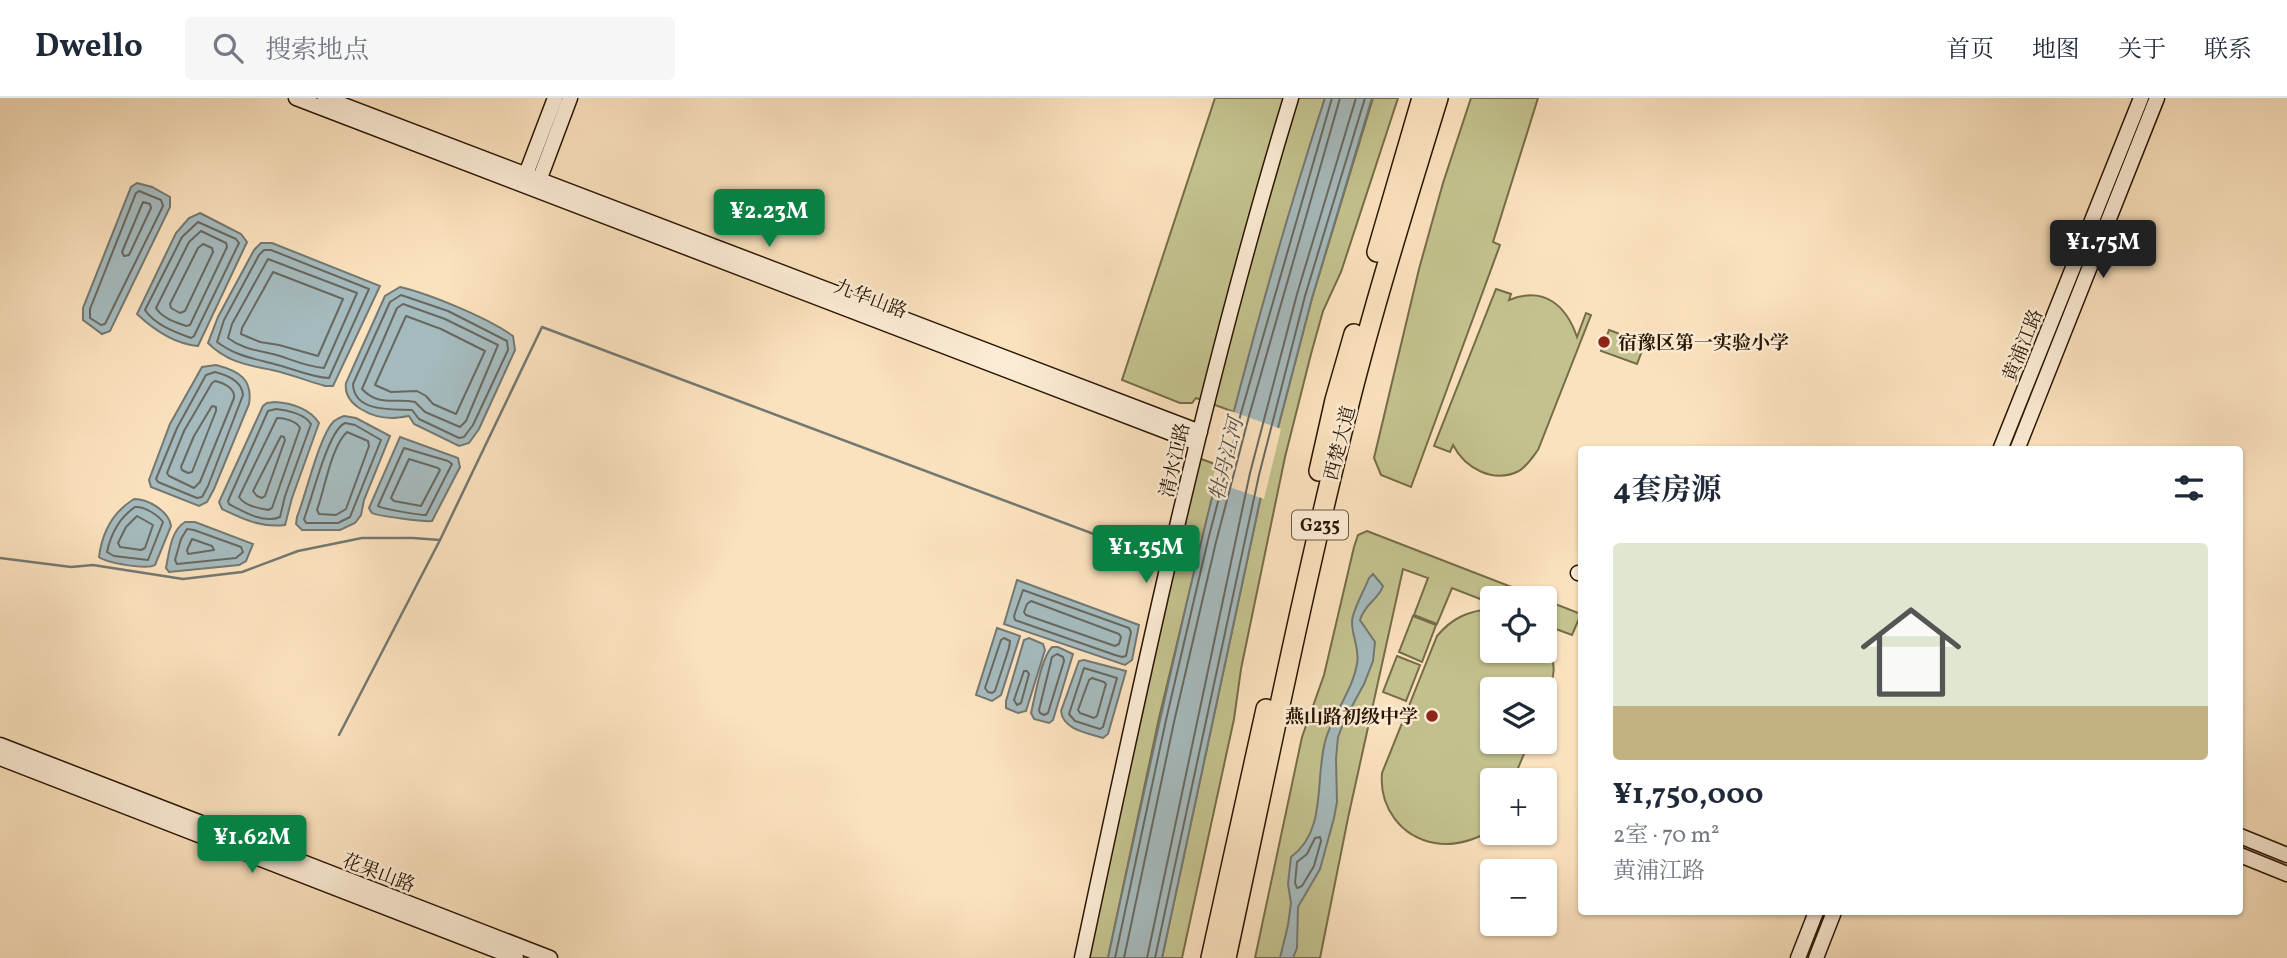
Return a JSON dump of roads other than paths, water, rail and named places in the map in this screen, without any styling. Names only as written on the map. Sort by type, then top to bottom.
[{"type":"highway","name":"西楚大道","points":[[1211,958],[1335,400],[1422,98]]},
{"type":"highway","name":"西楚大道","points":[[1226,958],[1346,415],[1371,318],[1438,98]]},
{"type":"street","name":"九华山路","points":[[296,98],[530,183],[1199,438]]},
{"type":"street","name":"九华山路","points":[[325,98],[530,183]]},
{"type":"street","points":[[530,183],[555,98]]},
{"type":"street","points":[[530,183],[570,98]]},
{"type":"street","name":"清水江路","points":[[1082,958],[1122,770],[1199,438],[1253,222],[1291,98]]},
{"type":"street","name":"黄浦江路","points":[[2002,446],[2141,98]]},
{"type":"street","name":"黄浦江路","points":[[2019,446],[2157,98]]},
{"type":"street","name":"花果山路","points":[[0,745],[550,958]]},
{"type":"street","name":"花果山路","points":[[0,758],[516,958]]},
{"type":"street","points":[[2243,837],[2287,855]]},
{"type":"street","points":[[2243,856],[2287,874]]},
{"type":"street","points":[[1797,958],[1815,915]]},
{"type":"street","points":[[1816,958],[1833,915]]},
{"type":"water","name":"牡丹江河","points":[[1325,98],[1372,98],[1312,298],[1265,477],[1162,958],[1108,958],[1155,741],[1232,417],[1261,310]]},
{"type":"water","points":[[137,183],[152,187],[170,197],[170,207],[110,331],[102,334],[83,320],[83,308],[131,187]]},
{"type":"water","points":[[200,213],[241,234],[247,242],[198,346],[165,335],[137,314],[176,233],[189,218]]},
{"type":"water","points":[[261,243],[272,243],[380,286],[333,386],[238,362],[222,355],[208,343],[218,317],[254,250]]},
{"type":"water","points":[[400,287],[458,307],[513,336],[515,350],[479,429],[469,443],[459,446],[414,424],[409,416],[394,418],[368,413],[349,398],[346,383],[385,296]]},
{"type":"water","points":[[216,365],[243,377],[249,388],[249,404],[214,489],[207,502],[199,506],[151,487],[149,480],[170,424],[202,367]]},
{"type":"water","points":[[275,402],[300,408],[311,414],[319,423],[285,525],[276,526],[245,519],[222,509],[219,502],[263,406]]},
{"type":"water","points":[[344,416],[356,418],[390,436],[364,500],[361,515],[355,523],[340,530],[302,530],[296,524],[297,517],[318,452],[328,429],[334,421]]},
{"type":"water","points":[[400,437],[458,458],[460,467],[432,521],[382,516],[372,513],[369,508]]},
{"type":"water","points":[[134,499],[157,507],[166,515],[171,526],[155,565],[127,565],[99,557],[110,524],[120,510]]},
{"type":"water","points":[[185,522],[195,522],[253,544],[246,561],[239,565],[169,572],[166,568],[171,542]]},
{"type":"water","points":[[1373,574],[1383,586],[1360,620],[1375,642],[1373,661],[1338,737],[1337,802],[1334,818],[1320,869],[1298,907],[1297,948],[1293,958],[1280,958],[1291,903],[1288,884],[1291,857],[1303,846],[1315,818],[1326,738],[1357,664],[1353,617]]},
{"type":"water","points":[[1017,580],[1139,625],[1132,660],[1125,665],[1004,624]]},
{"type":"water","points":[[997,628],[1020,636],[1001,695],[992,701],[976,695]]},
{"type":"water","points":[[1029,638],[1043,644],[1045,650],[1026,711],[1018,713],[1006,708],[1006,701],[1024,640]]},
{"type":"water","points":[[1052,647],[1073,654],[1053,720],[1049,723],[1034,719],[1031,713],[1042,668]]},
{"type":"water","points":[[1079,661],[1126,671],[1108,734],[1103,738],[1071,727],[1066,723],[1061,711]]},
{"type":"waterway","points":[[339,735],[440,540],[542,327],[1155,557]]},
{"type":"waterway","points":[[0,558],[71,567],[93,565],[183,579],[242,572],[298,551],[362,538],[440,540]]},
{"type":"place","name":"宿豫区第一实验小学","points":[[1604,342]]},
{"type":"place","name":"燕山路初级中学","points":[[1432,716]]}]
